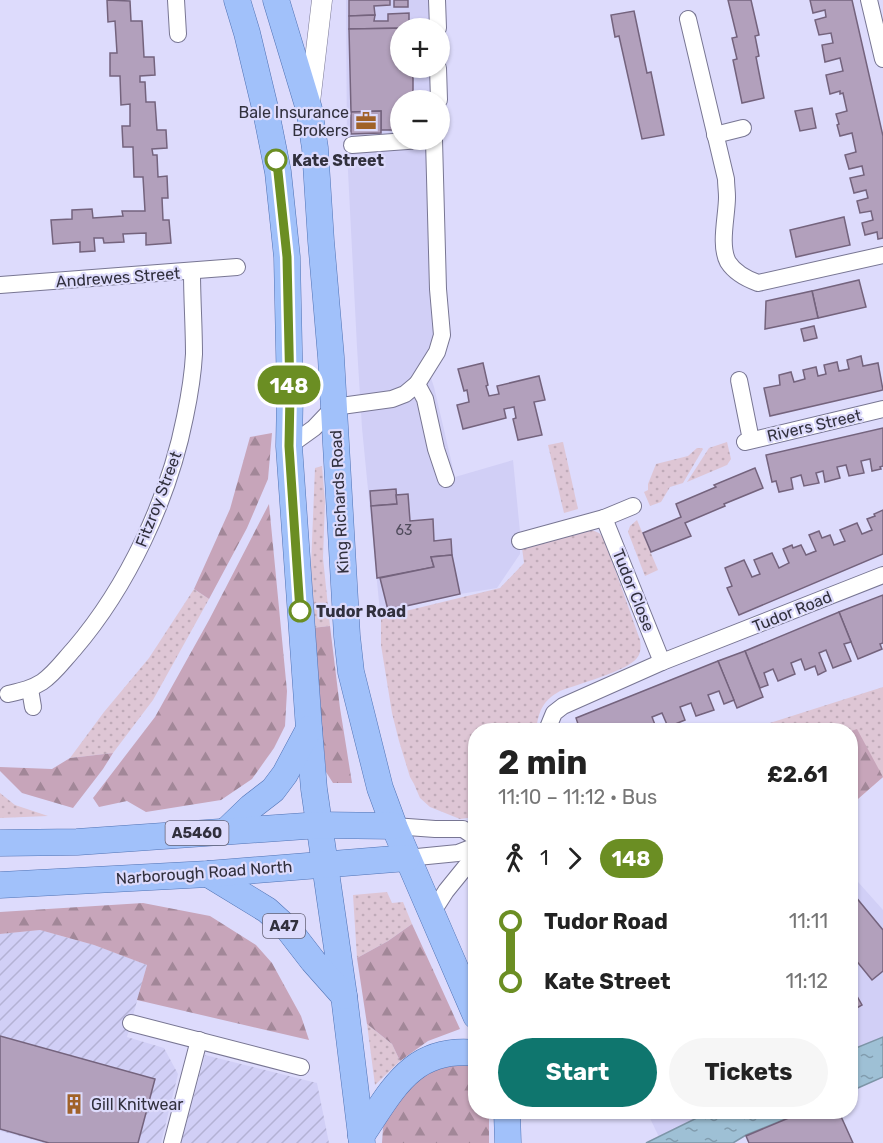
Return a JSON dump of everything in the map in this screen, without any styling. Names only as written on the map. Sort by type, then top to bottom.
[{"type":"main road","points":[[237,0],[266,112],[278,172],[287,257],[289,446],[314,789],[362,1139]]},
{"type":"main road","points":[[247,33],[266,0]]},
{"type":"main road","name":"King Richards Road","points":[[276,0],[309,109],[315,148],[351,672],[380,788],[407,858],[468,997]]},
{"type":"main road","name":"A5460","points":[[226,831],[273,790],[285,774],[309,729]]},
{"type":"main road","name":"A5460","points":[[0,843],[77,842],[320,825],[394,826]]},
{"type":"main road","name":"Narborough Road North","points":[[0,885],[208,874],[407,858]]},
{"type":"main road","name":"A47","points":[[208,874],[267,910],[290,930],[313,961],[344,996]]},
{"type":"main road","points":[[362,1139],[391,1089],[415,1066],[450,1052],[468,1053]]},
{"type":"main road","points":[[507,1119],[508,1143]]},
{"type":"street","points":[[176,0],[178,34]]},
{"type":"street","points":[[309,109],[322,0]]},
{"type":"street","points":[[437,0],[438,18]]},
{"type":"street","points":[[869,0],[883,59]]},
{"type":"street","points":[[688,20],[726,178],[728,198],[724,235],[728,262],[744,277],[758,283],[883,255]]},
{"type":"street","points":[[715,135],[743,128]]},
{"type":"street","points":[[352,145],[390,142]]},
{"type":"street","points":[[289,446],[314,428],[334,407],[392,399],[405,394],[417,384],[437,352],[442,335],[438,289],[434,150]]},
{"type":"street","name":"Andrewes Street","points":[[0,285],[237,267]]},
{"type":"street","name":"Fitzroy Street","points":[[8,694],[30,689],[45,681],[83,639],[117,589],[141,546],[161,500],[175,459],[185,416],[194,356],[192,272]]},
{"type":"street","name":"Rivers Street","points":[[739,380],[748,441],[883,409]]},
{"type":"street","points":[[417,384],[425,399],[436,449],[446,479]]},
{"type":"street","points":[[520,541],[604,518],[633,506]]},
{"type":"street","name":"Tudor Close","points":[[604,518],[662,662]]},
{"type":"street","name":"Tudor Road","points":[[550,723],[554,713],[563,706],[662,662],[883,575]]},
{"type":"street","points":[[30,689],[33,708]]},
{"type":"street","points":[[394,826],[435,830],[464,829],[468,832]]},
{"type":"street","points":[[407,858],[458,853],[468,849]]},
{"type":"street","points":[[432,914],[468,864]]},
{"type":"street","points":[[131,1023],[301,1067]]},
{"type":"street","points":[[172,1143],[199,1040]]},
{"type":"shaded area","points":[[346,0],[437,0],[438,18],[390,18],[390,78],[438,78],[439,90],[390,90],[390,150],[434,150],[441,323],[428,369],[455,477],[513,460],[520,554],[497,588],[380,612],[362,428],[347,152]]},
{"type":"shaded area","points":[[563,442],[578,509],[564,513],[548,445]]},
{"type":"shaded area","points":[[727,442],[731,459],[727,465],[687,482],[709,448]]},
{"type":"shaded area","points":[[697,448],[703,449],[683,483],[670,487],[661,502],[650,506],[644,492],[648,490],[656,464],[688,456]]},
{"type":"shaded area","points":[[322,466],[325,502],[323,558],[330,626],[312,628],[311,566],[315,468]]},
{"type":"shaded area","points":[[637,520],[658,570],[645,576],[628,532],[630,526]]},
{"type":"shaded area","points":[[592,530],[599,533],[604,538],[640,640],[640,650],[632,663],[554,695],[542,707],[537,723],[468,723],[468,818],[460,819],[430,807],[420,798],[410,777],[392,713],[381,645],[381,617],[500,588],[524,563],[522,548]]},
{"type":"shaded area","points":[[194,589],[209,599],[153,700],[113,753],[70,758],[104,712],[149,658]]},
{"type":"shaded area","points":[[883,687],[883,777],[858,799],[858,723],[770,723]]},
{"type":"shaded area","points":[[0,793],[15,805],[48,816],[0,818]]},
{"type":"shaded area","points":[[858,882],[883,910],[883,1037],[858,1047]]},
{"type":"shaded area","points":[[387,892],[392,903],[403,902],[412,924],[388,941],[357,958],[353,895]]},
{"type":"shaded area","points":[[40,930],[94,945],[147,965],[127,1037],[164,1048],[178,1074],[161,1143],[45,1143],[0,1131],[0,934]]},
{"type":"shaded area","points":[[367,1024],[392,1044],[400,1061],[375,1085]]},
{"type":"shaded area","points":[[205,1055],[317,1083],[329,1143],[181,1143]]},
{"type":"shaded area","points":[[650,1119],[695,1119],[659,1137]]},
{"type":"green space","points":[[272,433],[268,479],[247,528],[209,599],[194,589],[230,509],[250,437]]},
{"type":"green space","points":[[269,504],[287,691],[285,726],[274,748],[252,779],[221,800],[146,812],[127,801],[99,807],[93,798],[155,717],[209,620]]},
{"type":"green space","points":[[330,626],[352,783],[333,783],[326,772],[312,628]]},
{"type":"green space","points":[[858,731],[883,777],[858,799]]},
{"type":"green space","points":[[113,753],[73,808],[22,793],[0,771],[0,767],[52,769],[70,758]]},
{"type":"green space","points":[[143,903],[210,916],[256,945],[272,963],[301,1016],[309,1040],[137,1000],[147,965],[94,945],[40,930],[0,934],[0,912]]},
{"type":"green space","points":[[412,924],[460,1029],[428,1041],[400,1061],[392,1044],[367,1024],[357,958],[388,941]]},
{"type":"green space","points":[[445,1060],[468,1065],[468,1119],[489,1119],[489,1143],[382,1143],[383,1128],[395,1097]]},
{"type":"water","points":[[883,1037],[883,1077],[858,1088],[858,1047]]},
{"type":"water","points":[[695,1119],[786,1119],[746,1135],[733,1143],[646,1143]]},
{"type":"building","points":[[107,0],[130,1],[131,21],[142,21],[144,57],[154,57],[155,75],[140,76],[140,82],[145,82],[146,102],[155,102],[157,130],[166,130],[167,148],[152,149],[153,155],[157,155],[158,177],[167,176],[168,198],[162,198],[163,220],[169,220],[171,243],[146,245],[146,233],[123,234],[124,242],[104,243],[103,238],[94,238],[95,251],[80,252],[80,242],[53,244],[51,220],[72,219],[72,210],[92,209],[93,218],[123,216],[122,211],[145,211],[143,177],[134,177],[133,147],[123,147],[122,126],[130,126],[130,104],[121,105],[120,76],[110,76],[110,53],[117,53],[115,21],[108,22]]},
{"type":"building","points":[[349,0],[390,0],[390,5],[374,6],[375,15],[349,16]]},
{"type":"building","points":[[394,0],[408,0],[408,7],[394,7]]},
{"type":"building","points":[[728,0],[751,0],[759,35],[755,36],[759,56],[756,57],[764,98],[742,103],[733,60],[737,59],[732,38],[737,37]]},
{"type":"building","points":[[810,0],[852,0],[883,136],[883,238],[878,239],[877,232],[865,235],[862,223],[873,220],[871,211],[860,213],[857,201],[868,198],[866,190],[854,193],[850,178],[864,175],[862,166],[849,169],[845,155],[856,152],[852,133],[840,136],[836,114],[847,111],[843,93],[840,94],[840,91],[830,94],[826,75],[843,71],[840,58],[825,62],[822,45],[833,43],[831,33],[819,35],[815,20],[826,17],[825,10],[813,13]]},
{"type":"building","points":[[634,11],[647,73],[651,72],[664,135],[642,139],[619,36],[615,37],[611,15]]},
{"type":"building","points":[[409,13],[409,18],[390,18],[390,28],[349,29],[349,16],[375,15],[374,21],[388,21],[388,14]]},
{"type":"building","points":[[390,28],[390,78],[413,78],[413,90],[390,90],[390,130],[381,130],[381,111],[351,112],[349,29]]},
{"type":"building","points":[[812,108],[816,128],[800,131],[795,111]]},
{"type":"building","name":"Bale Insurance Brokers","points":[[381,111],[381,133],[351,134],[351,112]]},
{"type":"building","points":[[844,217],[850,245],[796,257],[790,230]]},
{"type":"building","points":[[859,280],[866,307],[818,318],[812,291]]},
{"type":"building","points":[[812,291],[818,318],[765,329],[766,301]]},
{"type":"building","points":[[814,326],[817,338],[804,341],[801,329]]},
{"type":"building","points":[[861,356],[863,366],[878,363],[883,390],[770,416],[764,388],[780,385],[779,375],[791,372],[794,382],[805,379],[803,370],[816,367],[818,376],[826,374],[824,365],[837,362],[839,371],[849,369],[847,360]]},
{"type":"building","points":[[483,363],[489,396],[499,394],[497,386],[539,376],[545,400],[534,402],[542,435],[518,440],[513,419],[516,418],[514,407],[504,409],[506,418],[463,429],[457,405],[469,402],[467,390],[464,391],[458,369]]},
{"type":"building","points":[[883,428],[883,466],[880,467],[881,469],[872,471],[870,459],[861,461],[864,473],[849,476],[846,465],[837,467],[840,478],[825,482],[823,471],[816,473],[819,483],[804,486],[801,475],[791,478],[793,489],[779,492],[776,481],[772,482],[766,455]]},
{"type":"building","points":[[755,468],[763,488],[685,523],[691,536],[651,552],[643,533],[681,517],[676,504]]},
{"type":"building","points":[[396,489],[397,504],[371,506],[370,491]]},
{"type":"building","points":[[408,494],[410,521],[433,519],[434,541],[451,539],[452,555],[431,557],[434,567],[377,578],[371,506],[397,504],[396,495]]},
{"type":"building","points":[[883,510],[883,554],[739,615],[727,588],[732,586],[725,568],[744,560],[752,577],[760,574],[754,560],[772,553],[779,568],[789,563],[783,549],[792,545],[793,548],[801,545],[806,555],[816,551],[809,535],[819,531],[822,538],[830,535],[834,545],[845,541],[840,530],[857,523],[862,534],[872,530],[867,519]]},
{"type":"building","points":[[452,555],[460,594],[388,610],[380,578],[434,567],[431,557]]},
{"type":"building","points":[[883,595],[883,643],[880,644],[882,649],[858,659],[839,612]]},
{"type":"building","points":[[839,612],[851,642],[844,644],[851,661],[833,668],[826,650],[819,653],[826,671],[818,675],[815,666],[805,670],[801,659],[791,663],[795,674],[778,681],[773,669],[764,673],[768,685],[760,688],[745,651]]},
{"type":"building","points":[[745,651],[763,697],[737,708],[718,661]]},
{"type":"building","points":[[718,661],[734,700],[724,704],[719,691],[708,695],[714,710],[696,716],[691,703],[680,707],[685,720],[678,723],[666,723],[662,713],[652,717],[654,723],[578,723],[576,718]]},
{"type":"building","points":[[858,900],[883,930],[883,971],[872,980],[858,963]]},
{"type":"building","name":"Gill Knitwear","points":[[0,1036],[155,1079],[138,1143],[49,1143],[0,1129]]},
{"type":"building","points":[[786,1119],[842,1119],[853,1143],[749,1143],[746,1136]]},
{"type":"bus line","name":"148","points":[[276,160],[287,257],[289,446],[300,611]]},
{"type":"place","name":"Bale Insurance Brokers","points":[[366,121]]},
{"type":"place","name":"Kate Street","points":[[276,160]]},
{"type":"place","name":"Tudor Road","points":[[300,611]]},
{"type":"place","name":"Gill Knitwear","points":[[74,1104]]}]
